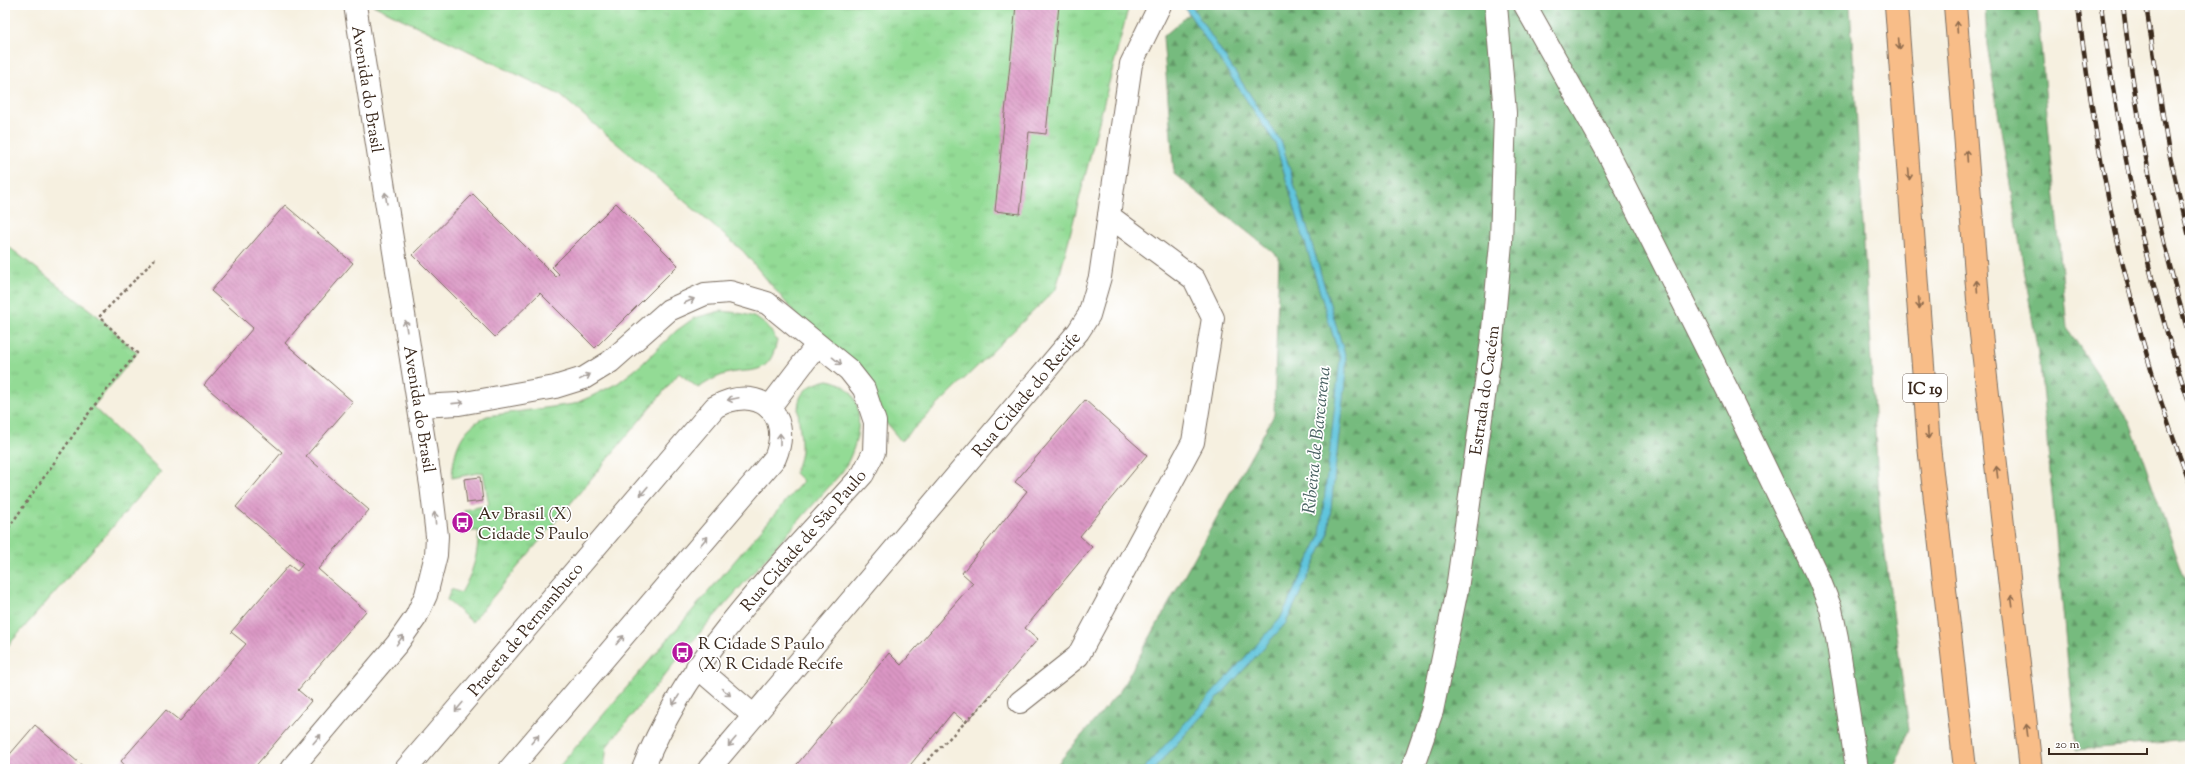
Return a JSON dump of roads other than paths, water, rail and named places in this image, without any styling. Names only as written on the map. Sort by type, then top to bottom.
[{"type":"highway","name":"IC 19","points":[[1896,5],[1930,446],[1965,769]]},
{"type":"highway","points":[[1955,5],[1980,325],[2031,769]]},
{"type":"street","name":"Avenida do Brasil","points":[[291,769],[397,644],[416,616],[426,595],[436,555],[437,536],[419,406],[355,5]]},
{"type":"street","name":"Rua Cidade do Recife","points":[[709,769],[1078,332],[1089,315],[1095,300],[1131,64],[1160,5]]},
{"type":"street","name":"Estrada do Cacém","points":[[1412,769],[1432,711],[1457,589],[1492,340],[1501,243],[1505,113],[1496,5]]},
{"type":"street","points":[[1525,5],[1606,149],[1729,393],[1819,579],[1831,609],[1836,631],[1857,769]]},
{"type":"street","points":[[1020,702],[1078,656],[1193,442],[1213,318],[1194,279],[1109,216]]},
{"type":"street","name":"Rua Cidade de São Paulo","points":[[419,406],[474,401],[555,388],[584,378],[610,362],[669,310],[705,294],[730,292],[766,303],[848,370],[864,389],[875,422],[874,452],[863,474],[747,605],[697,667],[667,716],[642,769]]},
{"type":"street","points":[[510,769],[775,458],[780,446],[780,436],[778,421],[769,408],[817,345]]},
{"type":"street","name":"Praceta de Pernambuco","points":[[406,769],[715,407],[727,400],[739,398],[756,399],[769,408]]},
{"type":"street","points":[[697,667],[754,716]]},
{"type":"water","points":[[1183,5],[1191,5],[1282,143],[1346,358],[1346,373],[1328,535],[1286,623],[1154,769],[1143,769],[1280,619],[1320,536],[1340,359],[1275,143]]},
{"type":"railway","points":[[2078,5],[2095,127],[2119,248],[2150,367],[2190,484]]},
{"type":"railway","points":[[2101,5],[2117,110],[2137,213],[2161,313],[2190,404]]},
{"type":"railway","points":[[2123,5],[2134,90],[2149,174],[2167,257],[2190,339]]},
{"type":"railway","points":[[2146,5],[2168,148],[2190,241]]},
{"type":"place","name":"Av Brasil (X) Cidade S Paulo","points":[[462,523]]},
{"type":"place","name":"R Cidade S Paulo (X) R Cidade Recife","points":[[683,653]]},
{"type":"water label","name":"Ribeira de Barcarena","points":[[1316,440]]}]
